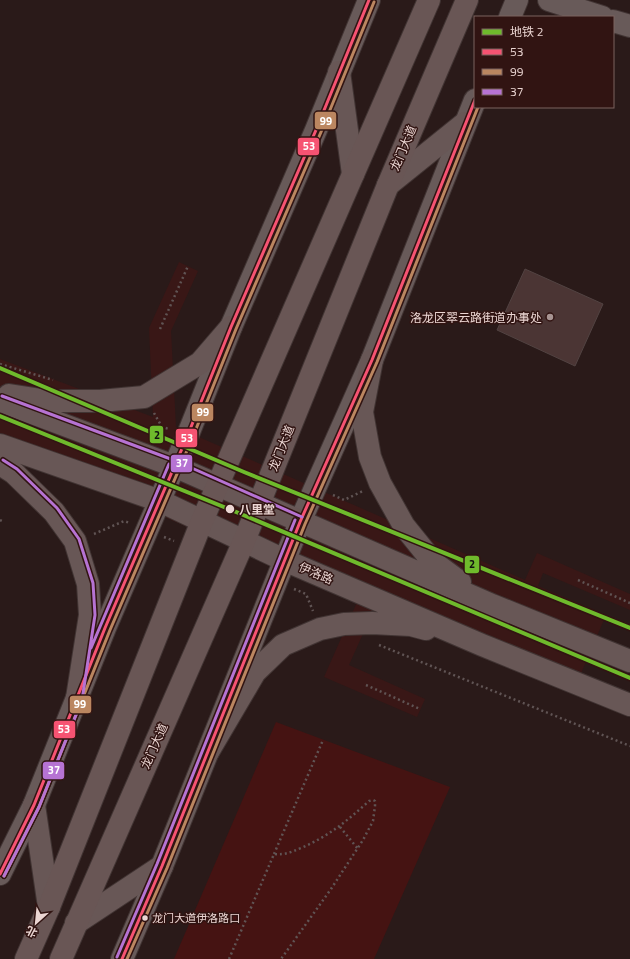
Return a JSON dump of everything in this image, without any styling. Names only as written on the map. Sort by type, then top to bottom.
[{"type":"highway","points":[[26,959],[202,522],[429,0]]},
{"type":"highway","name":"龙门大道","points":[[61,959],[244,541],[258,502],[388,185],[467,0]]},
{"type":"main road","points":[[0,874],[34,805],[231,327],[369,0]]},
{"type":"main road","points":[[510,16],[517,0]]},
{"type":"main road","points":[[549,0],[599,16]]},
{"type":"main road","points":[[614,21],[630,27]]},
{"type":"main road","points":[[614,25],[630,27]]},
{"type":"main road","points":[[339,72],[353,174]]},
{"type":"main road","points":[[388,185],[471,110]]},
{"type":"main road","points":[[122,959],[162,866],[284,560],[372,360],[471,110]]},
{"type":"main road","points":[[0,393],[48,401],[100,401],[144,397],[200,363],[231,327]]},
{"type":"main road","points":[[372,360],[362,412],[370,457],[380,483],[404,526],[433,562],[492,605]]},
{"type":"main road","points":[[0,402],[174,466],[492,605],[630,661]]},
{"type":"main road","name":"伊洛路","points":[[0,445],[160,501],[284,560],[482,645],[630,705]]},
{"type":"main road","points":[[0,464],[14,473],[54,512],[75,542],[88,584],[90,615],[77,698]]},
{"type":"main road","points":[[208,752],[255,672],[283,645],[320,629],[344,624],[372,623],[411,625],[482,645]]},
{"type":"main road","points":[[34,805],[48,907]]},
{"type":"main road","points":[[76,923],[162,866]]},
{"type":"path","points":[[160,329],[188,266]]},
{"type":"path","points":[[578,580],[630,603]]},
{"type":"path","points":[[366,685],[420,709]]},
{"type":"path","points":[[229,959],[323,740]]},
{"type":"path","points":[[274,854],[284,855],[314,842],[340,827],[369,802],[373,800],[375,801],[376,806],[373,821],[358,849],[331,890],[281,959]]},
{"type":"path","points":[[340,827],[358,849]]},
{"type":"shaded area","points":[[179,262],[198,271],[171,331],[176,427],[525,580],[537,553],[630,594],[630,610],[543,573],[538,586],[606,615],[573,692],[375,607],[349,665],[425,699],[417,717],[324,677],[358,600],[19,455],[0,465],[0,359],[153,417],[149,328]]},
{"type":"shaded area","points":[[276,722],[450,787],[374,959],[174,959]]},
{"type":"building","name":"洛龙区翠云路街道办事处","points":[[525,269],[603,304],[575,366],[497,330]]},
{"type":"metro line","name":"2","points":[[0,368],[244,472],[630,628]]},
{"type":"metro line","name":"2","points":[[0,416],[229,509],[630,678]]},
{"type":"transit line","name":"53","points":[[0,874],[34,805],[105,628],[187,437],[231,327],[316,130],[369,0]]},
{"type":"transit line","name":"99","points":[[4,876],[39,807],[110,630],[192,439],[236,329],[321,132],[374,2]]},
{"type":"transit line","name":"53","points":[[122,959],[162,866],[300,522],[372,360],[474,103]]},
{"type":"transit line","name":"99","points":[[127,959],[167,868],[305,524],[377,362],[478,108]]},
{"type":"transit line","name":"37","points":[[2,396],[176,461],[302,517]]},
{"type":"transit line","name":"37","points":[[3,460],[17,469],[57,508],[79,539],[93,583],[95,615],[82,700],[39,807],[4,876]]},
{"type":"transit line","name":"37","points":[[91,648],[169,464]]},
{"type":"transit line","name":"37","points":[[117,957],[157,864],[295,520]]},
{"type":"place","name":"洛龙区翠云路街道办事处","points":[[550,317]]},
{"type":"place","name":"八里堂","points":[[230,509]]},
{"type":"place","name":"龙门大道伊洛路口","points":[[145,918]]}]
